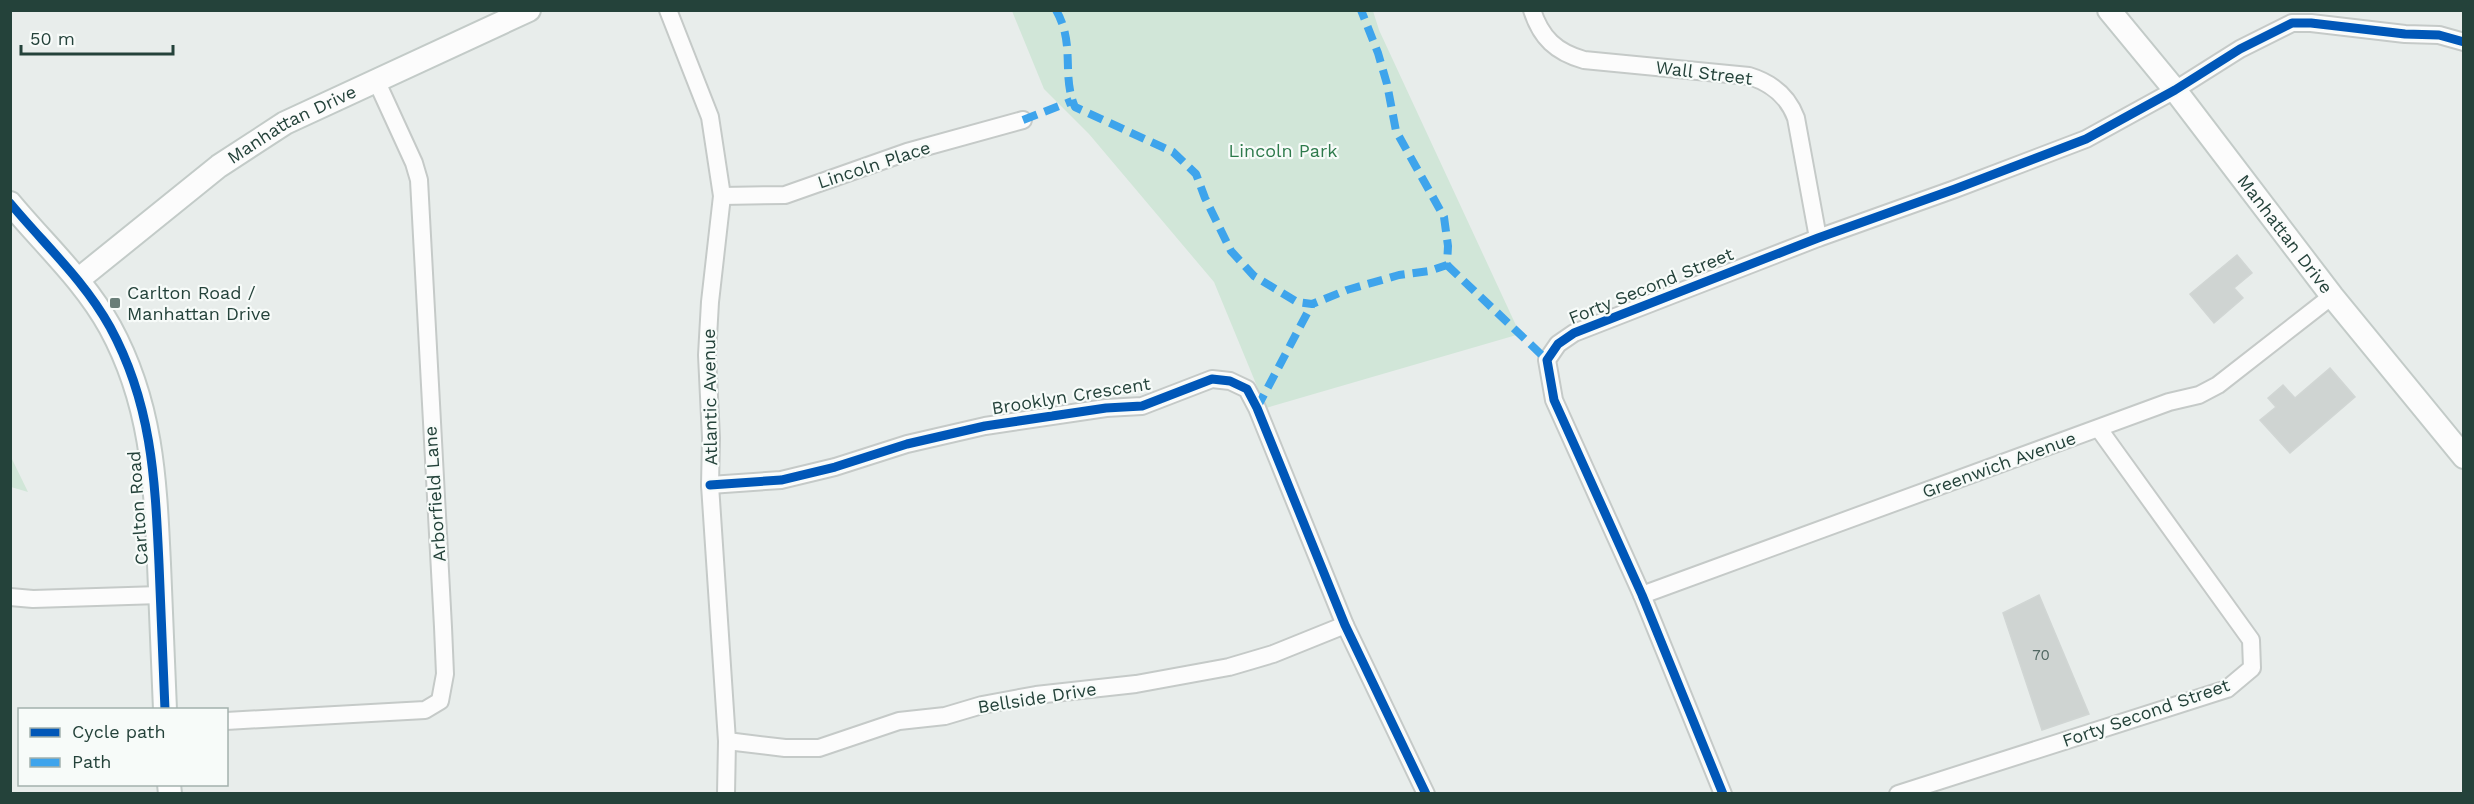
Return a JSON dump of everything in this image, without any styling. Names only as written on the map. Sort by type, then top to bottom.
[{"type":"street","name":"Manhattan Drive","points":[[79,279],[219,166],[285,123],[529,10]]},
{"type":"street","name":"Atlantic Avenue","points":[[668,10],[710,117],[722,196],[710,302],[707,355],[711,438],[710,485],[727,741],[726,794]]},
{"type":"street","name":"Wall Street","points":[[1532,10],[1537,27],[1546,39],[1567,55],[1584,60],[1749,76],[1764,80],[1779,91],[1791,104],[1796,118],[1818,238]]},
{"type":"street","name":"Manhattan Drive","points":[[2109,10],[2175,90],[2332,296],[2463,457]]},
{"type":"street","name":"Forty Second Street","points":[[1723,794],[1642,595],[1554,400],[1547,360],[1558,344],[1574,333],[1818,238],[2086,139],[2175,90],[2240,49],[2292,23],[2439,35],[2463,42]]},
{"type":"street","name":"Arborfield Lane","points":[[228,721],[425,710],[440,701],[444,687],[443,627],[430,422],[419,180],[414,163],[376,80]]},
{"type":"street","name":"Lincoln Place","points":[[722,196],[785,195],[907,152],[1023,120]]},
{"type":"street","name":"Carlton Road","points":[[10,203],[79,279],[110,326],[127,363],[148,431],[158,506],[165,708]]},
{"type":"street","name":"Greenwich Avenue","points":[[1642,595],[2169,402],[2199,395],[2218,385],[2332,296]]},
{"type":"street","name":"Brooklyn Crescent","points":[[710,485],[781,480],[835,467],[907,444],[985,426],[1106,408],[1142,406],[1212,379],[1230,381],[1247,389],[1257,408],[1345,625],[1426,794]]},
{"type":"street","name":"Forty Second Street","points":[[1898,794],[2228,689],[2252,668],[2251,640],[2099,429]]},
{"type":"street","points":[[10,597],[33,599],[160,595]]},
{"type":"street","name":"Bellside Drive","points":[[727,741],[785,748],[819,748],[899,722],[945,716],[982,705],[1036,695],[1136,684],[1229,667],[1273,654],[1345,625]]},
{"type":"green space","name":"Lincoln Park","points":[[1012,11],[1373,11],[1379,30],[1520,334],[1266,408],[1214,282],[1089,134],[1044,89]]},
{"type":"green space","points":[[11,457],[28,492],[11,487]]},
{"type":"building","points":[[2237,255],[2252,273],[2234,288],[2243,298],[2214,323],[2190,294]]},
{"type":"building","points":[[2330,368],[2355,397],[2290,453],[2260,420],[2276,407],[2268,398],[2283,385],[2295,398]]},
{"type":"building","points":[[2039,595],[2089,714],[2042,730],[2003,613]]},
{"type":"marked path","points":[[1056,10],[1065,35],[1069,83],[1075,107],[1173,152],[1196,174],[1231,251],[1254,276],[1297,302],[1312,304],[1347,290],[1399,275],[1429,271],[1447,265],[1448,246],[1444,217],[1396,131],[1387,84],[1361,10]]},
{"type":"marked path","points":[[1023,120],[1072,101]]},
{"type":"marked path","points":[[1447,265],[1547,360]]},
{"type":"marked path","points":[[1257,408],[1312,304]]},
{"type":"cycle path","points":[[1723,794],[1642,595],[1554,400],[1547,360],[1558,344],[1574,333],[1818,238],[2086,139],[2175,90],[2240,49],[2292,23],[2439,35],[2464,42]]},
{"type":"cycle path","points":[[10,203],[76,278],[100,310],[124,356],[135,385],[143,413],[153,472],[165,708]]},
{"type":"cycle path","points":[[710,485],[781,480],[835,467],[907,444],[985,426],[1106,408],[1142,406],[1212,379],[1230,381],[1247,389],[1257,408],[1345,625],[1426,794]]},
{"type":"place","name":"Carlton Road / Manhattan Drive","points":[[115,303]]}]
